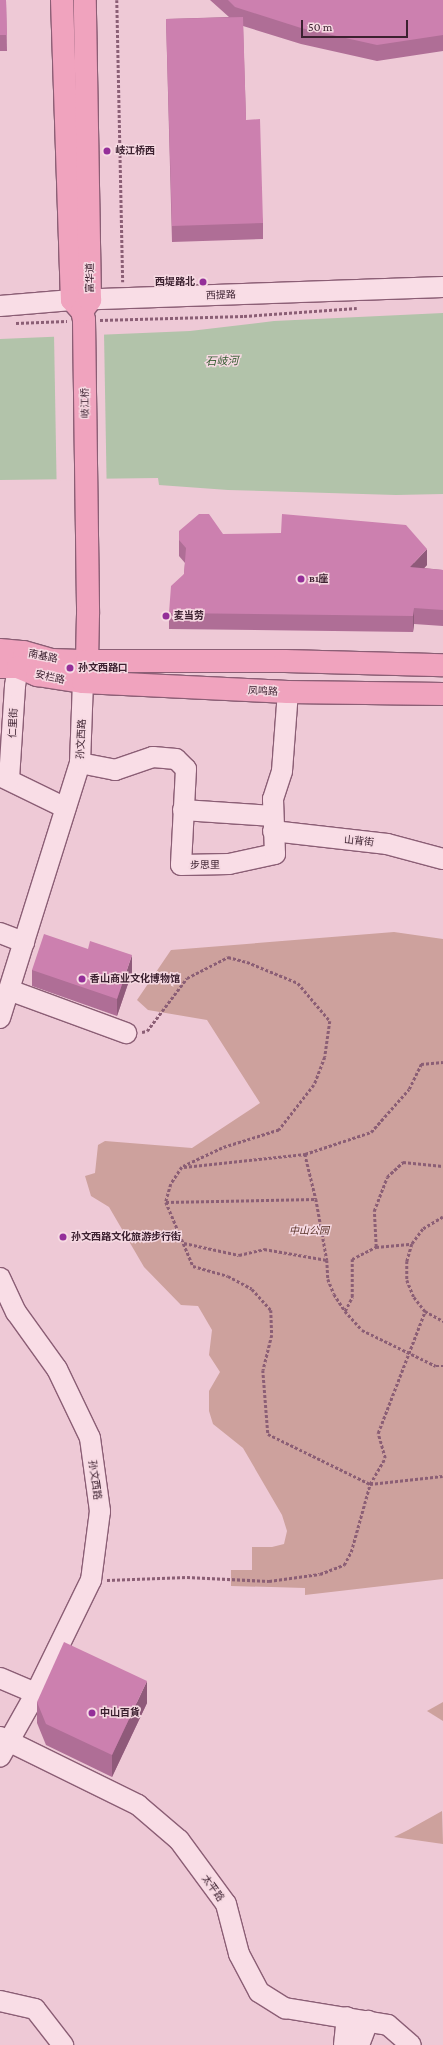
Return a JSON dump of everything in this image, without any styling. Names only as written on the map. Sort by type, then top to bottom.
[{"type":"main road","name":"富华道","points":[[62,0],[82,311]]},
{"type":"main road","name":"富华道","points":[[82,311],[84,0]]},
{"type":"main road","name":"岐江桥","points":[[82,311],[87,495]]},
{"type":"main road","name":"孙文西路","points":[[85,672],[88,614],[87,495]]},
{"type":"main road","name":"南基路","points":[[0,650],[24,652],[85,672]]},
{"type":"main road","points":[[85,672],[285,661],[443,665]]},
{"type":"main road","name":"安栏路","points":[[9,667],[37,675],[85,672]]},
{"type":"main road","name":"凤鸣路","points":[[85,672],[288,692],[443,694]]},
{"type":"street","name":"西提路","points":[[0,306],[82,311],[123,299],[443,287]]},
{"type":"street","name":"仁里街","points":[[9,667],[15,686],[5,778],[66,808]]},
{"type":"street","name":"孙文西路","points":[[0,1018],[80,763],[85,672]]},
{"type":"street","name":"步思里","points":[[80,763],[115,770],[153,757],[176,759],[186,769],[181,865],[229,864],[275,854],[272,799],[282,771],[288,692]]},
{"type":"street","name":"山背街","points":[[183,810],[273,823],[387,844],[443,859]]},
{"type":"street","points":[[0,933],[24,942]]},
{"type":"street","points":[[9,990],[126,1033]]},
{"type":"street","name":"孙文西路","points":[[0,1278],[16,1312],[57,1369],[90,1438],[100,1511],[91,1580],[36,1693],[3,1745]]},
{"type":"street","points":[[0,1678],[36,1693]]},
{"type":"street","name":"太平路","points":[[3,1745],[138,1804],[179,1840],[226,1904],[239,1954],[259,1992],[285,2008],[347,2017],[388,2025],[411,2045]]},
{"type":"street","points":[[0,2001],[35,2009],[63,2045]]},
{"type":"street","points":[[344,2045],[347,2017]]},
{"type":"street","points":[[359,2045],[368,2021]]},
{"type":"path","points":[[117,0],[123,299]]},
{"type":"path","points":[[15,323],[82,311],[244,316],[363,308]]},
{"type":"path","points":[[126,1033],[147,1031],[187,978],[228,957],[247,962],[298,984],[330,1021],[324,1057],[314,1085],[279,1130],[222,1148],[182,1167],[171,1184],[166,1202],[193,1266],[228,1276],[252,1289],[271,1310],[272,1335],[263,1370],[268,1434],[370,1484],[443,1476]]},
{"type":"path","points":[[182,1167],[305,1154],[371,1132],[409,1089],[421,1064],[443,1062]]},
{"type":"path","points":[[305,1154],[316,1199],[327,1260],[328,1279],[334,1294],[345,1311],[362,1330],[436,1366],[443,1366]]},
{"type":"path","points":[[376,1247],[374,1211],[387,1177],[403,1162],[443,1166]]},
{"type":"path","points":[[166,1202],[316,1199]]},
{"type":"path","points":[[443,1217],[423,1229],[412,1244],[407,1261],[407,1280],[414,1297],[425,1311],[443,1321]]},
{"type":"path","points":[[184,1243],[239,1255],[264,1249],[327,1260]]},
{"type":"path","points":[[345,1311],[352,1297],[352,1259],[376,1247],[412,1244]]},
{"type":"path","points":[[91,1580],[187,1577],[269,1581],[320,1574],[344,1565],[351,1552],[370,1484],[385,1458],[378,1433],[425,1311]]},
{"type":"green space","name":"中山公园","points":[[394,932],[443,939],[443,1579],[305,1595],[305,1588],[231,1586],[231,1570],[252,1570],[252,1547],[272,1547],[284,1544],[287,1531],[282,1515],[243,1448],[213,1424],[209,1411],[209,1391],[220,1372],[209,1355],[212,1330],[198,1306],[181,1305],[144,1267],[109,1207],[91,1196],[85,1176],[95,1173],[98,1145],[105,1141],[192,1148],[260,1103],[207,1020],[148,1010],[137,1000],[171,950]]},
{"type":"green space","points":[[443,1702],[443,1721],[427,1711]]},
{"type":"green space","points":[[442,1811],[443,1844],[394,1837],[408,1830]]},
{"type":"water","name":"石岐河","points":[[443,313],[443,494],[396,495],[228,490],[159,485],[158,478],[0,480],[0,339],[190,331],[274,321]]},
{"type":"pier","points":[[104,333],[107,480],[57,481],[54,334]]},
{"type":"building","points":[[0,0],[6,0],[7,35],[0,35]]},
{"type":"building","points":[[228,0],[443,0],[443,35],[377,45],[301,28],[235,7]]},
{"type":"building","points":[[243,17],[246,120],[260,119],[263,223],[172,226],[166,19]]},
{"type":"building","name":"B1座","points":[[199,514],[209,514],[223,534],[281,533],[282,514],[406,525],[427,549],[410,567],[443,570],[443,610],[414,608],[413,616],[169,613],[171,586],[184,574],[186,548],[179,540],[179,531]]},
{"type":"building","points":[[44,934],[88,949],[90,941],[132,955],[117,999],[32,970]]},
{"type":"building","name":"中山百貨","points":[[64,1642],[147,1681],[112,1755],[46,1724],[37,1702]]},
{"type":"place","name":"岐江桥西","points":[[107,151]]},
{"type":"place","name":"西堤路北","points":[[203,282]]},
{"type":"place","name":"B1座","points":[[301,579]]},
{"type":"place","name":"麦当劳","points":[[166,616]]},
{"type":"place","name":"孙文西路口","points":[[70,668]]},
{"type":"place","name":"香山商业文化博物馆","points":[[82,979]]},
{"type":"place","name":"孙文西路文化旅游步行街","points":[[63,1237]]},
{"type":"place","name":"中山百貨","points":[[92,1713]]}]
